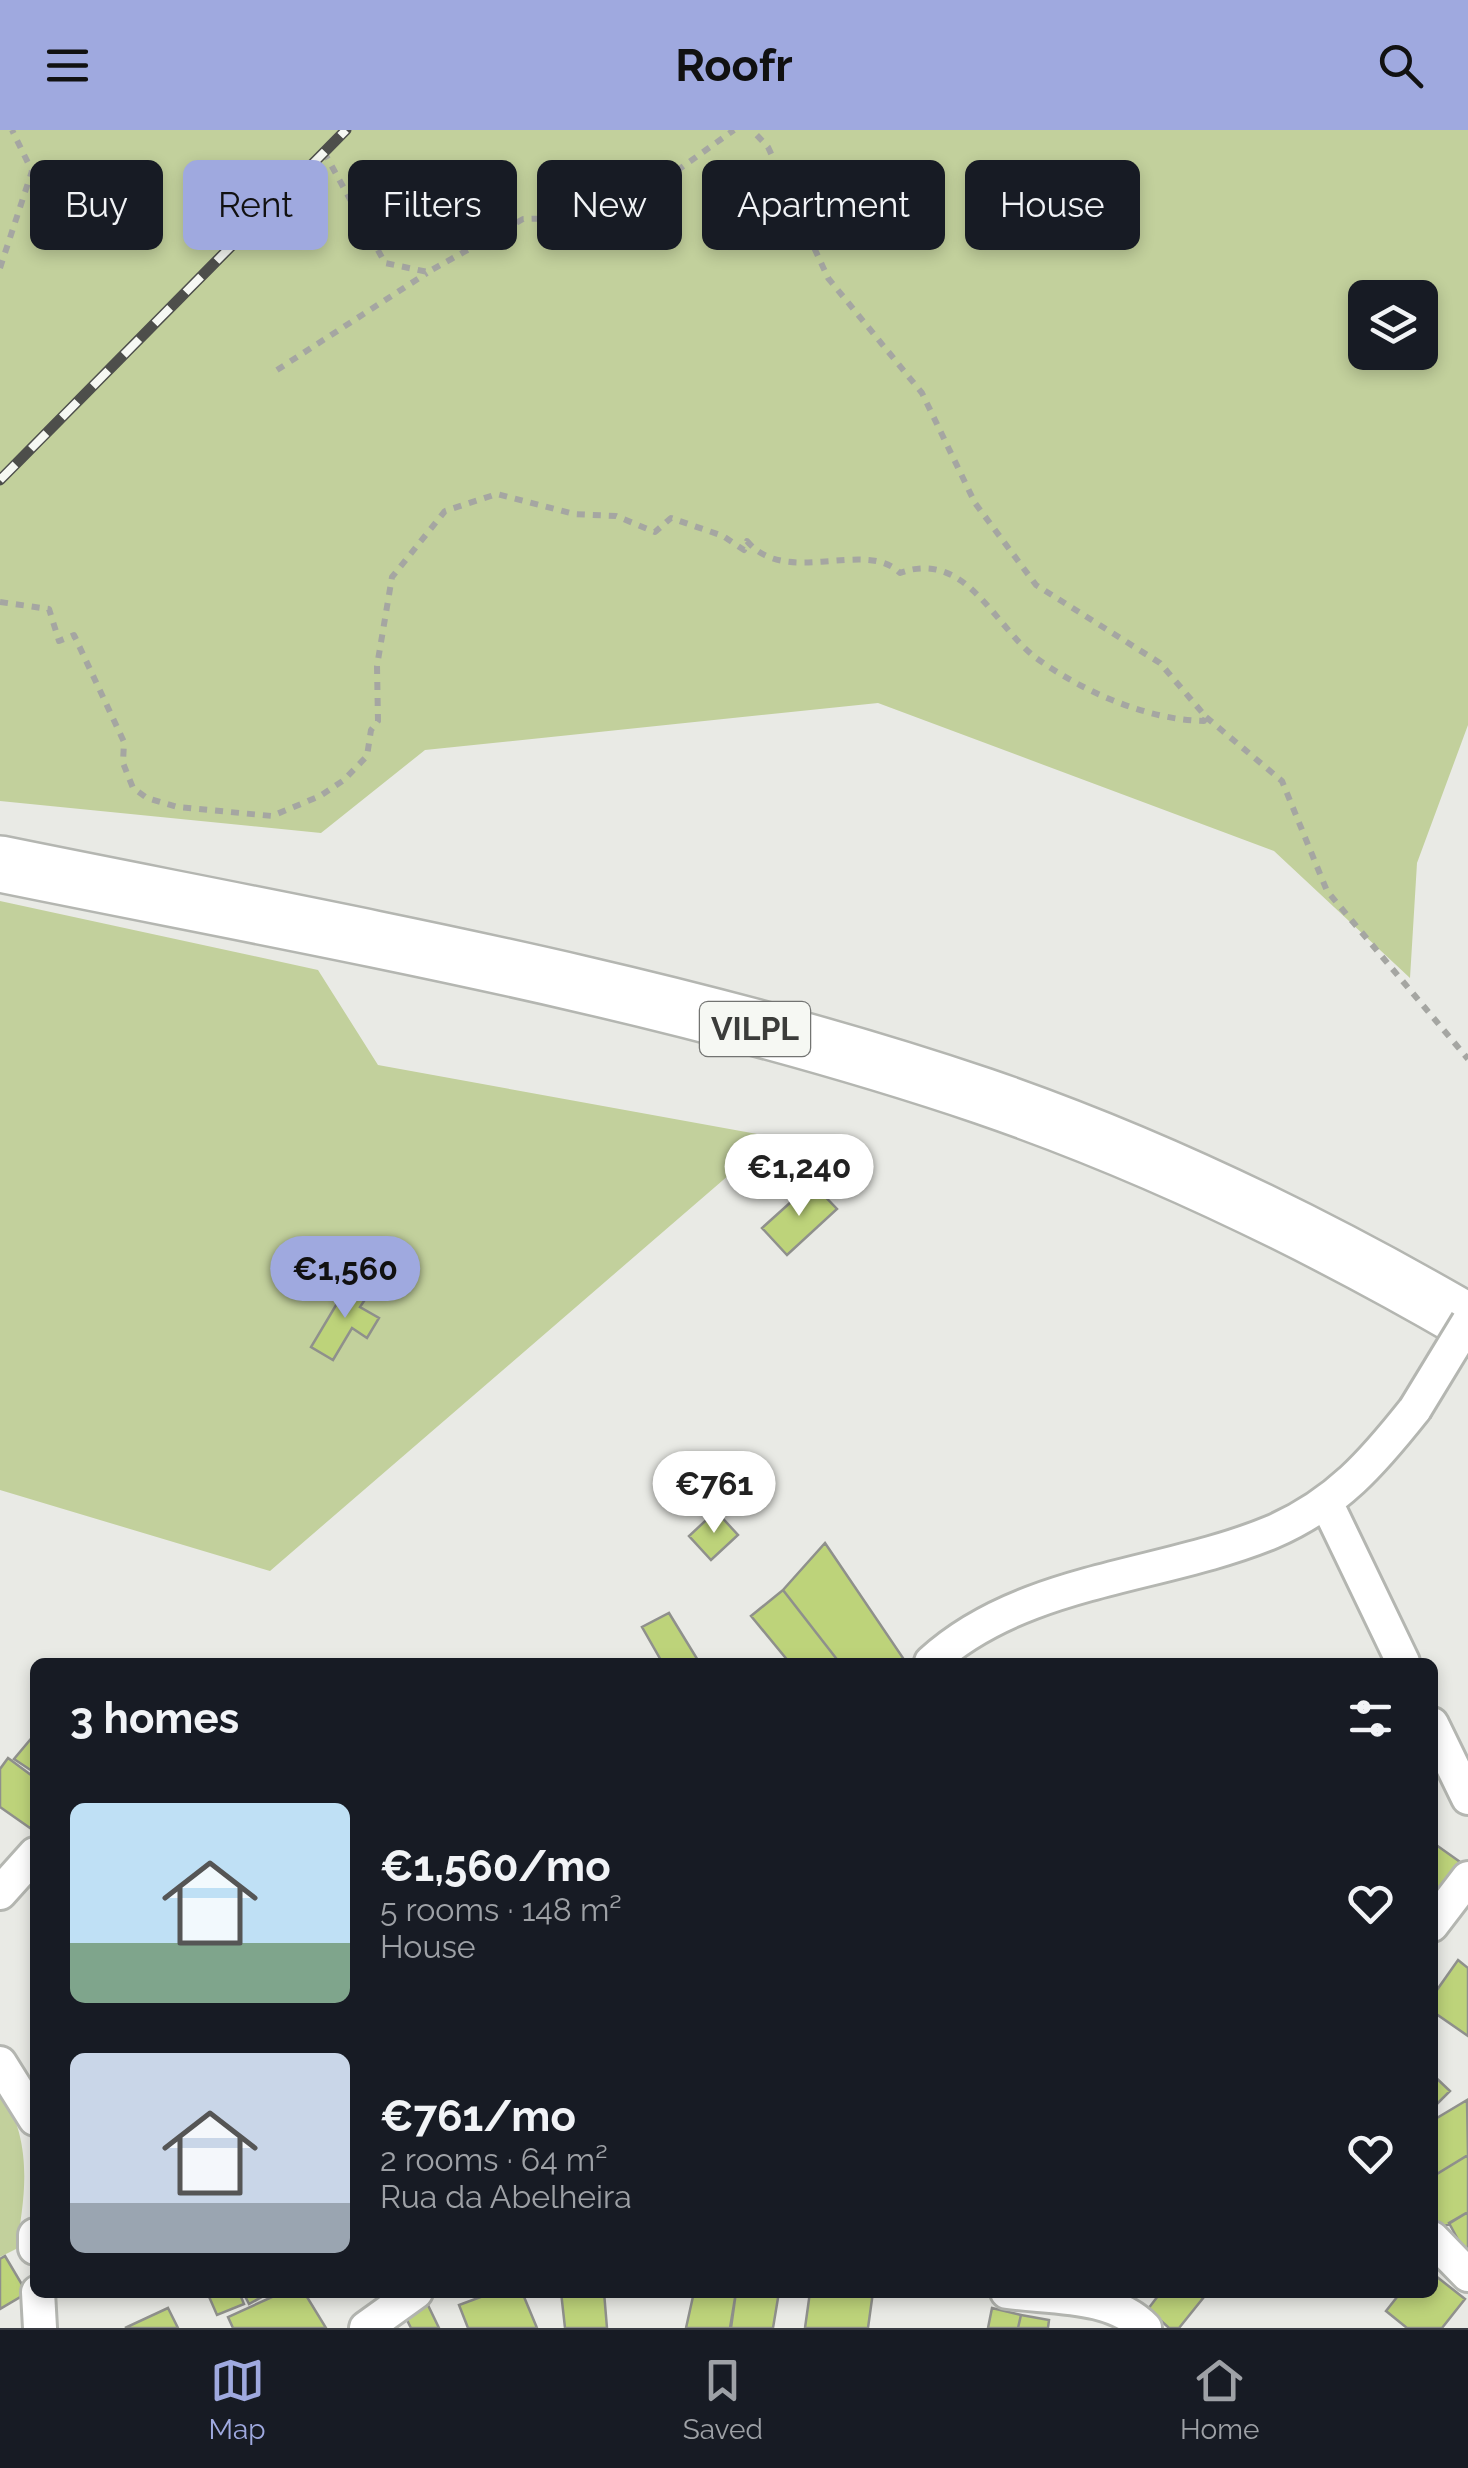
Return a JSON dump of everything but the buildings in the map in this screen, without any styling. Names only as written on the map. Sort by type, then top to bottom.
[{"type":"highway","name":"VILPL","points":[[0,864],[618,993],[801,1040],[964,1090],[1090,1136],[1210,1187],[1330,1245],[1468,1322]]},
{"type":"street","points":[[936,1658],[1030,1604],[1272,1532],[1326,1502],[1367,1470],[1415,1408],[1468,1322]]},
{"type":"street","points":[[1326,1502],[1401,1658]]},
{"type":"street","points":[[1438,1736],[1468,1798]]},
{"type":"street","points":[[0,1893],[30,1860]]},
{"type":"street","points":[[1438,1917],[1468,1878]]},
{"type":"street","points":[[0,2063],[30,2111]]},
{"type":"street","points":[[1438,2244],[1468,2275]]},
{"type":"street","points":[[38,2298],[40,2328]]},
{"type":"street","points":[[366,2328],[408,2298]]},
{"type":"street","points":[[1056,2298],[1141,2311]]},
{"type":"path","points":[[0,268],[32,171],[12,130]]},
{"type":"path","points":[[277,370],[428,272],[523,219],[612,217],[734,130]]},
{"type":"path","points":[[752,130],[768,147],[828,278],[922,393],[975,504],[1036,585],[1160,663],[1206,718],[1282,782],[1327,890],[1468,1058]]},
{"type":"path","points":[[324,152],[385,263],[428,272]]},
{"type":"path","points":[[0,602],[49,609],[59,640],[74,636],[124,742],[123,764],[132,788],[147,798],[178,807],[272,816],[320,796],[344,780],[366,756],[371,730],[378,720],[377,666],[392,577],[445,511],[497,494],[574,514],[616,516],[655,532],[671,518],[723,536],[744,550],[747,541],[773,562],[882,560],[900,573],[917,567],[934,572],[970,584],[1012,636],[1040,660],[1104,697],[1192,721],[1206,718]]},
{"type":"green space","points":[[0,130],[1468,130],[1468,725],[1417,863],[1410,978],[1274,851],[878,703],[425,750],[321,833],[0,801]]},
{"type":"green space","points":[[0,901],[318,970],[378,1065],[773,1137],[270,1571],[0,1490]]},
{"type":"green space","points":[[0,2090],[18,2128],[24,2187],[16,2249],[0,2257]]},
{"type":"railway","points":[[0,480],[346,130]]}]
